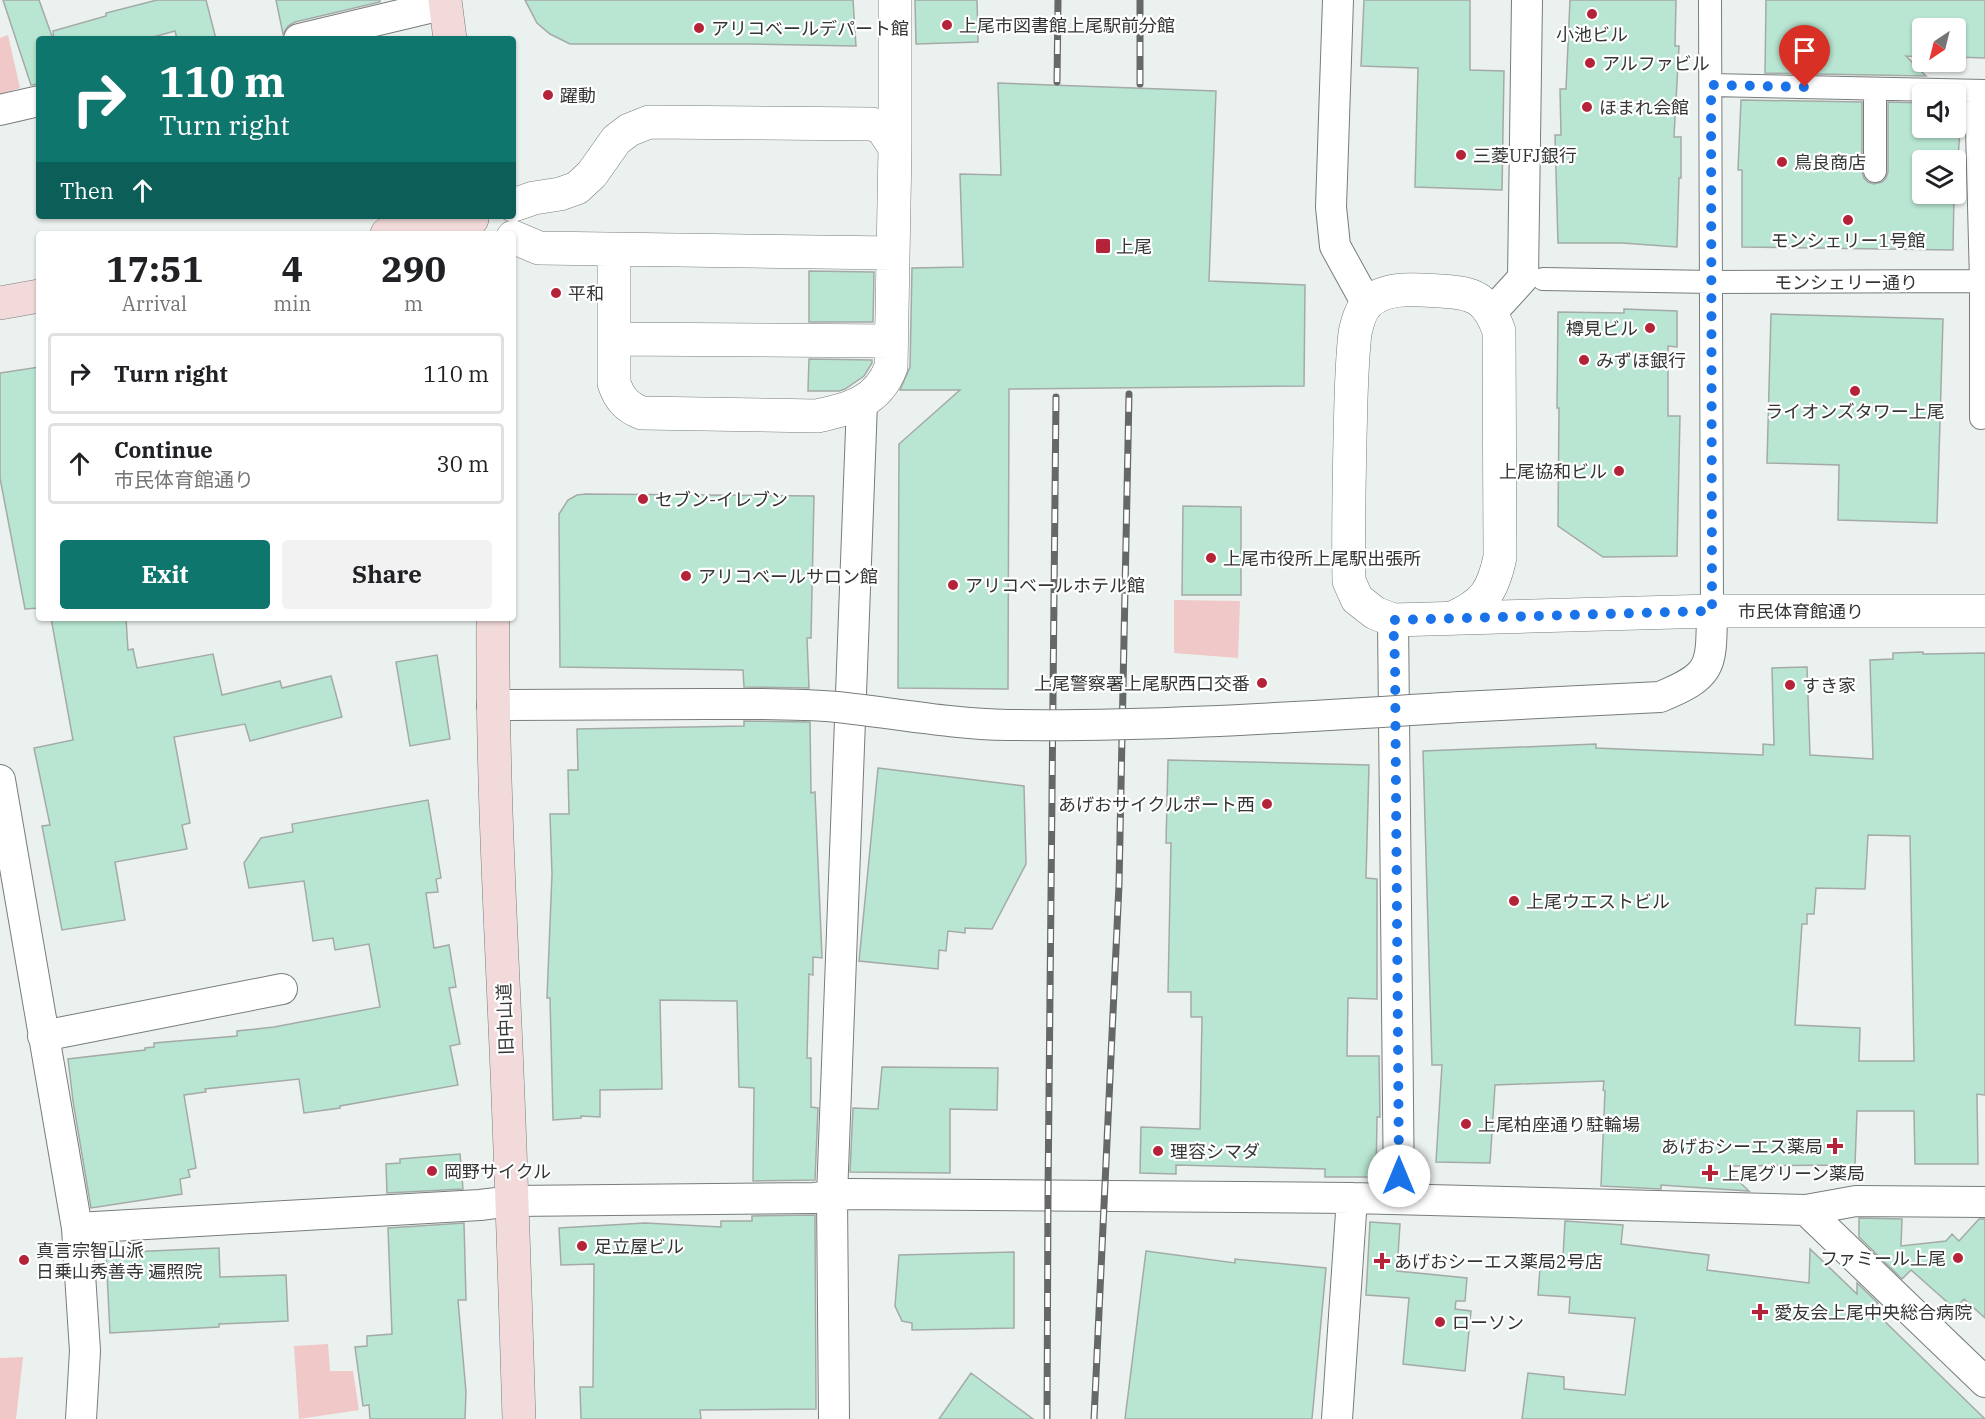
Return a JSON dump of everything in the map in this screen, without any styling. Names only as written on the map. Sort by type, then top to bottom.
[{"type":"main road","points":[[446,2],[450,36]]},
{"type":"main road","points":[[407,231],[474,221]]},
{"type":"main road","points":[[0,303],[36,297]]},
{"type":"main road","name":"旧中山道","points":[[493,621],[492,705],[519,1419]]},
{"type":"street","points":[[614,251],[614,383],[618,395],[630,408],[642,413],[817,416],[841,411],[862,403],[885,382],[891,367],[895,0]]},
{"type":"street","points":[[1338,0],[1331,207],[1335,246],[1367,304]]},
{"type":"street","points":[[1492,312],[1523,278],[1527,0]]},
{"type":"street","points":[[492,705],[792,704],[956,722],[1006,725],[1197,723],[1660,697],[1686,686],[1702,674],[1712,652],[1710,0]]},
{"type":"street","points":[[311,36],[446,2]]},
{"type":"street","points":[[1711,85],[1981,91],[1981,418]]},
{"type":"street","points":[[1875,88],[1875,171]]},
{"type":"street","points":[[0,110],[36,102]]},
{"type":"street","points":[[516,204],[577,188],[592,174],[616,140],[628,130],[649,122],[872,124],[882,128],[895,148]]},
{"type":"street","points":[[474,221],[499,231]]},
{"type":"street","points":[[516,238],[539,248],[614,251],[892,253]]},
{"type":"street","name":"モンシェリー通り","points":[[1543,279],[1712,282],[1981,282]]},
{"type":"street","points":[[1399,1199],[1393,620],[1375,613],[1357,598],[1349,581],[1352,381],[1356,332],[1360,315],[1367,304],[1381,294],[1398,290],[1465,292],[1480,300],[1492,312],[1499,331],[1500,557],[1496,579],[1487,596],[1473,609],[1452,618]]},
{"type":"street","points":[[614,339],[891,341]]},
{"type":"street","points":[[834,1419],[832,1196],[862,403]]},
{"type":"street","points":[[1500,557],[1505,580],[1515,595],[1529,608],[1545,615]]},
{"type":"street","name":"市民体育館通り","points":[[1393,620],[1712,611],[1985,611]]},
{"type":"street","points":[[0,780],[9,880],[44,1036],[77,1228],[85,1351],[81,1419]]},
{"type":"street","points":[[44,1036],[282,989]]},
{"type":"street","points":[[77,1228],[468,1206],[512,1201],[814,1198],[862,1194],[1352,1198],[1806,1210],[1856,1201],[1985,1202]]},
{"type":"street","points":[[1337,1419],[1352,1198]]},
{"type":"street","points":[[1806,1210],[1985,1382]]},
{"type":"shaded area","points":[[8,35],[20,88],[0,94],[0,38]]},
{"type":"shaded area","points":[[1174,600],[1240,601],[1238,658],[1174,653]]},
{"type":"shaded area","points":[[328,1344],[330,1371],[353,1371],[359,1410],[299,1419],[294,1346]]},
{"type":"shaded area","points":[[23,1357],[16,1419],[0,1419],[0,1358]]},
{"type":"building","points":[[3,0],[39,0],[52,36],[36,36],[36,84],[31,85]]},
{"type":"building","points":[[157,0],[206,0],[215,36],[176,36],[175,31],[157,36],[54,36],[53,31],[106,16],[106,13]]},
{"type":"building","points":[[276,0],[380,0],[380,2],[295,22],[288,26],[283,34]]},
{"type":"building","name":"アリコベールデパート館","points":[[525,0],[853,0],[856,46],[570,44],[550,34],[537,23]]},
{"type":"building","points":[[915,0],[977,0],[978,42],[916,44]]},
{"type":"building","points":[[1364,0],[1470,0],[1470,70],[1504,71],[1502,190],[1415,187],[1418,68],[1361,66]]},
{"type":"building","points":[[1570,0],[1676,0],[1675,46],[1679,46],[1674,137],[1681,137],[1677,247],[1622,243],[1558,243],[1555,135],[1561,135],[1560,89],[1566,89]]},
{"type":"building","points":[[1766,0],[1985,0],[1985,58],[1966,57],[1966,18],[1912,18],[1912,56],[1906,56],[1912,62],[1912,72],[1922,72],[1926,76],[1765,73]]},
{"type":"building","points":[[998,83],[1216,91],[1209,281],[1305,285],[1304,386],[1009,389],[1008,689],[898,688],[899,444],[960,390],[900,390],[910,367],[912,268],[963,267],[960,174],[1001,175]]},
{"type":"building","points":[[1741,100],[1862,102],[1862,172],[1868,182],[1874,184],[1882,182],[1888,172],[1888,102],[1912,103],[1912,138],[1959,138],[1959,150],[1912,150],[1912,204],[1954,204],[1953,250],[1742,247],[1742,170],[1738,170]]},
{"type":"building","points":[[809,271],[874,272],[873,322],[809,322]]},
{"type":"building","points":[[1624,309],[1677,311],[1677,347],[1668,346],[1668,416],[1680,416],[1677,556],[1603,557],[1558,526],[1558,312],[1624,313]]},
{"type":"building","name":"ライオンズタワー上尾","points":[[1771,314],[1943,319],[1937,523],[1838,520],[1839,465],[1767,463]]},
{"type":"building","points":[[809,359],[872,360],[872,363],[864,376],[845,389],[808,391]]},
{"type":"building","points":[[36,367],[36,608],[25,609],[0,478],[0,373]]},
{"type":"building","name":"アリコベールサロン館","points":[[577,495],[814,496],[811,638],[807,638],[809,688],[744,687],[743,670],[560,667],[559,514],[568,500]]},
{"type":"building","points":[[1183,506],[1241,507],[1241,595],[1182,595]]},
{"type":"building","points":[[52,621],[126,621],[128,650],[133,649],[137,668],[213,654],[222,695],[280,681],[282,688],[331,676],[342,717],[250,741],[245,724],[174,737],[190,823],[182,825],[187,849],[115,862],[125,920],[62,930],[42,826],[50,825],[34,748],[73,740]]},
{"type":"building","points":[[1893,653],[1985,653],[1985,1095],[1977,1094],[1978,1164],[1915,1164],[1914,1111],[1857,1111],[1855,1165],[1729,1166],[1729,1172],[1749,1191],[1661,1185],[1661,1189],[1601,1186],[1604,1081],[1495,1085],[1490,1163],[1436,1162],[1442,1065],[1432,1065],[1423,751],[1596,744],[1596,748],[1763,755],[1763,744],[1774,745],[1772,668],[1807,667],[1810,755],[1873,759],[1870,660],[1893,659]],"holes":[[[1868,835],[1910,836],[1914,1061],[1859,1061],[1860,1028],[1795,1025],[1802,924],[1807,924],[1807,914],[1814,914],[1816,888],[1865,889]]]},
{"type":"building","points":[[437,655],[450,739],[410,746],[396,662]]},
{"type":"building","points":[[744,721],[810,722],[811,793],[815,792],[822,958],[813,957],[813,975],[809,974],[807,1058],[811,1058],[811,1107],[818,1108],[815,1180],[753,1181],[754,1088],[739,1087],[737,1001],[660,1000],[662,1089],[600,1090],[600,1117],[581,1116],[581,1118],[553,1120],[550,998],[547,998],[552,874],[550,814],[569,814],[568,770],[578,770],[577,729],[744,726]]},
{"type":"building","points":[[1168,760],[1369,765],[1366,878],[1377,879],[1377,999],[1348,998],[1347,1056],[1379,1056],[1380,1117],[1377,1117],[1376,1177],[1325,1177],[1325,1169],[1176,1165],[1176,1174],[1140,1173],[1141,1127],[1200,1129],[1202,1017],[1191,1017],[1191,992],[1168,992],[1171,843],[1166,843]]},
{"type":"building","points":[[878,768],[1024,786],[1026,864],[992,929],[965,928],[965,933],[948,931],[946,951],[939,950],[938,969],[859,961]]},
{"type":"building","points":[[428,800],[441,878],[436,879],[438,892],[426,893],[434,948],[449,945],[456,987],[449,988],[460,1044],[450,1046],[458,1085],[304,1113],[299,1079],[205,1089],[206,1092],[184,1095],[196,1168],[188,1170],[190,1177],[180,1179],[182,1194],[91,1208],[68,1059],[145,1050],[145,1048],[154,1047],[154,1043],[237,1036],[237,1031],[274,1027],[380,1007],[369,944],[335,950],[333,938],[313,941],[304,881],[249,888],[244,863],[261,838],[293,832],[292,824]]},
{"type":"building","points":[[882,1067],[998,1068],[997,1110],[950,1109],[950,1173],[850,1172],[853,1108],[878,1109]]},
{"type":"building","points":[[460,1154],[463,1189],[387,1193],[386,1164],[400,1163],[400,1159]]},
{"type":"building","points":[[815,1215],[816,1409],[700,1410],[701,1419],[581,1419],[580,1387],[593,1387],[594,1264],[561,1265],[559,1228],[645,1223],[721,1227],[721,1221],[752,1221],[752,1216]]},
{"type":"building","points":[[1859,1218],[1902,1219],[1901,1246],[1946,1241],[1952,1234],[1959,1241],[1979,1219],[1985,1219],[1985,1318],[1964,1299],[1955,1309],[1911,1270],[1902,1279],[1859,1237]]},
{"type":"building","name":"愛友会上尾中央総合病院","points":[[1565,1221],[1623,1225],[1621,1244],[1709,1255],[1707,1270],[1809,1283],[1810,1249],[1857,1294],[1857,1283],[1878,1303],[1872,1309],[1985,1419],[1522,1419],[1528,1373],[1564,1377],[1564,1389],[1625,1395],[1635,1318],[1569,1313],[1570,1297],[1538,1295],[1541,1255],[1563,1257]]},
{"type":"building","points":[[1370,1222],[1400,1224],[1397,1271],[1467,1278],[1465,1301],[1456,1301],[1455,1309],[1471,1311],[1465,1371],[1403,1364],[1409,1298],[1366,1295]]},
{"type":"building","points":[[464,1223],[466,1300],[458,1300],[466,1392],[465,1419],[370,1419],[369,1405],[363,1406],[355,1347],[367,1346],[367,1336],[392,1334],[388,1228]]},
{"type":"building","points":[[219,1248],[220,1277],[286,1275],[288,1321],[110,1333],[106,1253]]},
{"type":"building","points":[[1146,1251],[1235,1263],[1235,1259],[1326,1268],[1312,1419],[1125,1419]]},
{"type":"building","points":[[1014,1252],[1014,1328],[912,1330],[912,1323],[902,1321],[895,1306],[899,1255]]},
{"type":"building","points":[[971,1373],[1033,1419],[939,1419]]},
{"type":"railway","points":[[1057,82],[1058,0]]},
{"type":"railway","points":[[1140,0],[1140,84]]},
{"type":"railway","points":[[1094,1419],[1119,885],[1129,394]]},
{"type":"railway","points":[[1047,1419],[1056,397]]},
{"type":"place","name":"小池ビル","points":[[1592,14]]},
{"type":"place","name":"上尾市図書館上尾駅前分館","points":[[947,25]]},
{"type":"place","name":"アリコベールデパート館","points":[[699,28]]},
{"type":"place","name":"アルファビル","points":[[1590,63]]},
{"type":"place","name":"躍動","points":[[548,95]]},
{"type":"place","name":"ほまれ会館","points":[[1587,107]]},
{"type":"place","name":"三菱UFJ銀行","points":[[1461,155]]},
{"type":"place","name":"鳥良商店","points":[[1782,162]]},
{"type":"place","name":"モンシェリー1号館","points":[[1848,220]]},
{"type":"place","name":"上尾","points":[[1103,246]]},
{"type":"place","name":"平和","points":[[556,293]]},
{"type":"place","name":"樽見ビル","points":[[1650,328]]},
{"type":"place","name":"みずほ銀行","points":[[1584,360]]},
{"type":"place","name":"ライオンズタワー上尾","points":[[1855,391]]},
{"type":"place","name":"上尾協和ビル","points":[[1619,471]]},
{"type":"place","name":"セブン-イレブン","points":[[643,499]]},
{"type":"place","name":"上尾市役所上尾駅出張所","points":[[1211,558]]},
{"type":"place","name":"アリコベールサロン館","points":[[686,576]]},
{"type":"place","name":"アリコベールホテル館","points":[[953,585]]},
{"type":"place","name":"上尾警察署上尾駅西口交番","points":[[1262,683]]},
{"type":"place","name":"すき家","points":[[1790,685]]},
{"type":"place","name":"あげおサイクルポート西","points":[[1267,804]]},
{"type":"place","name":"上尾ウエストビル","points":[[1514,901]]},
{"type":"place","name":"上尾柏座通り駐輪場","points":[[1466,1124]]},
{"type":"place","name":"あげおシーエス薬局","points":[[1835,1146]]},
{"type":"place","name":"理容シマダ","points":[[1158,1151]]},
{"type":"place","name":"岡野サイクル","points":[[432,1171]]},
{"type":"place","name":"上尾グリーン薬局","points":[[1710,1173]]},
{"type":"place","name":"足立屋ビル","points":[[582,1246]]},
{"type":"place","name":"ファミール上尾","points":[[1958,1258]]},
{"type":"place","name":"真言宗智山派 日乗山秀善寺 遍照院","points":[[24,1260]]},
{"type":"place","name":"あげおシーエス薬局2号店","points":[[1382,1261]]},
{"type":"place","name":"愛友会上尾中央総合病院","points":[[1760,1312]]},
{"type":"place","name":"ローソン","points":[[1440,1322]]},
{"type":"route","points":[[1399,1176],[1393,620],[1712,611],[1711,85],[1805,87]]}]
